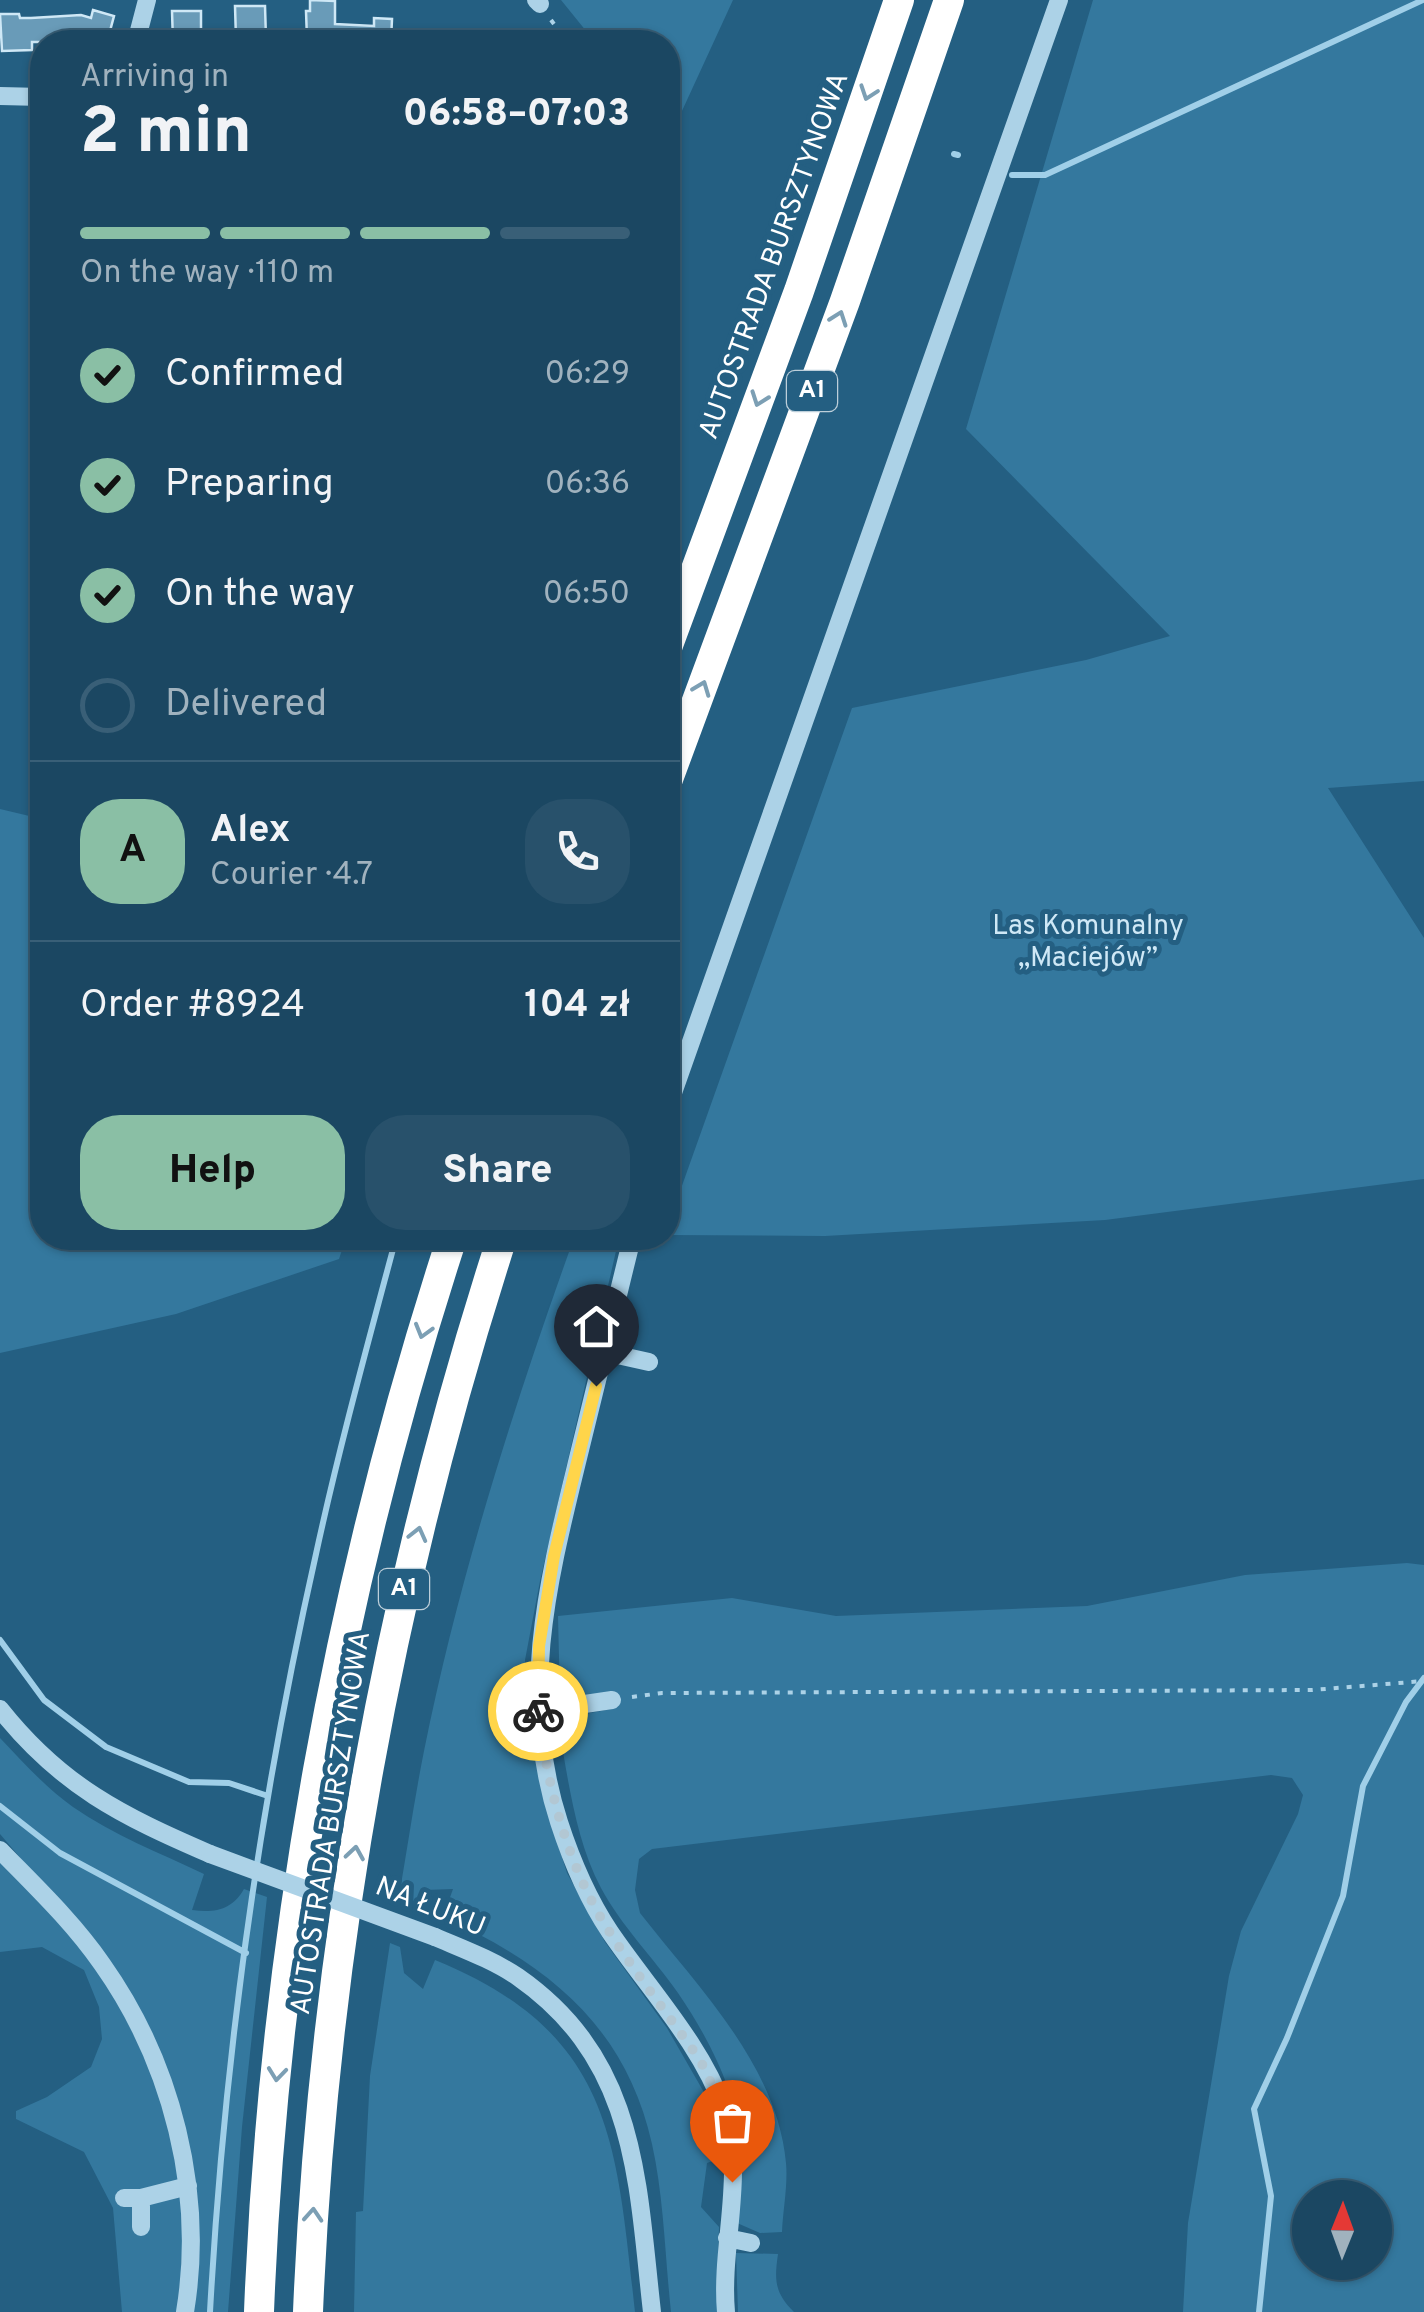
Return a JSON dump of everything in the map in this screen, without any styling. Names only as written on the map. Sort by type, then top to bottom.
[{"type":"highway","name":"AUTOSTRADA BURSZTYNOWA","points":[[680,612],[799,290],[899,0]]},
{"type":"highway","name":"A1","points":[[680,747],[852,284],[949,0]]},
{"type":"highway","name":"AUTOSTRADA BURSZTYNOWA","points":[[259,2312],[272,2130],[292,1943],[324,1740],[359,1573],[395,1431],[448,1250]]},
{"type":"highway","name":"AUTOSTRADA BURSZTYNOWA","points":[[308,2312],[319,2129],[340,1949],[372,1744],[436,1462],[498,1250]]},
{"type":"street","points":[[139,30],[147,0]]},
{"type":"street","points":[[680,1073],[1059,0]]},
{"type":"street","points":[[0,96],[30,97]]},
{"type":"street","points":[[629,1250],[554,1556],[539,1646],[538,1711],[544,1761],[558,1820],[580,1876],[606,1927],[700,2060],[724,2108],[732,2143],[724,2270],[726,2312]]},
{"type":"street","points":[[604,1352],[650,1362]]},
{"type":"street","points":[[538,1711],[612,1700]]},
{"type":"street","name":"NA ŁUKU","points":[[0,1709],[40,1754],[90,1795],[133,1819],[210,1854],[435,1937],[518,1977],[570,2023],[605,2074],[633,2152],[652,2312]]},
{"type":"street","points":[[0,1850],[102,1964],[134,2016],[158,2068],[174,2118],[188,2186],[192,2232],[185,2312]]},
{"type":"street","points":[[141,2228],[133,2198],[188,2186]]},
{"type":"street","points":[[727,2238],[750,2244]]},
{"type":"path","points":[[538,2],[558,30]]},
{"type":"path","points":[[612,1700],[662,1693],[1312,1690],[1424,1681]]},
{"type":"green space","points":[[561,0],[733,0],[680,115],[680,30],[585,30]]},
{"type":"green space","name":"Las Komunalny „Maciejów”","points":[[1093,0],[1424,0],[1424,781],[1328,788],[1424,938],[1424,1179],[1105,1220],[825,1236],[680,1235],[680,1191],[852,708],[1086,660],[1170,636],[966,429]]},
{"type":"green space","points":[[0,809],[30,816],[30,1250],[342,1250],[339,1259],[176,1314],[0,1353]]},
{"type":"green space","points":[[570,1250],[616,1250],[540,1581],[525,1660],[524,1708],[549,1816],[567,1873],[605,1942],[667,2028],[713,2108],[721,2158],[707,2163],[701,2207],[719,2227],[717,2312],[671,2312],[652,2144],[640,2103],[602,2033],[548,1979],[481,1935],[443,1917],[453,1889],[424,1890],[412,1907],[398,1902],[438,1686],[471,1556]]},
{"type":"green space","points":[[1424,1565],[1424,2312],[1183,2312],[1188,2223],[1229,1976],[1241,1931],[1298,1814],[1303,1795],[1292,1778],[1271,1775],[652,1849],[639,1859],[635,1890],[640,1913],[731,2029],[751,2060],[779,2127],[786,2163],[782,2232],[760,2233],[737,2223],[740,2133],[721,2070],[678,1993],[609,1902],[584,1848],[557,1719],[612,1709],[560,1699],[558,1616],[732,1598],[836,1616],[1087,1606],[1245,1575]]},
{"type":"green space","points":[[0,1738],[44,1783],[88,1817],[204,1874],[192,1910],[222,1909],[244,1889],[267,1897],[242,2127],[228,2312],[191,2312],[176,2104],[74,1921],[0,1834]]},
{"type":"green space","points":[[0,1856],[54,1914],[113,1990],[166,2104],[184,2212],[179,2312],[122,2312],[113,2208],[84,2152],[16,2119],[16,2111],[47,2097],[91,2067],[102,2039],[99,2007],[84,1970],[42,1947],[0,1952]]},
{"type":"green space","points":[[390,1943],[400,1947],[404,1973],[423,1989],[435,1960],[494,1989],[539,2022],[572,2059],[595,2100],[611,2145],[635,2312],[354,2312],[356,2212],[363,2211],[370,2076]]},
{"type":"green space","points":[[736,2253],[778,2254],[777,2286],[794,2312],[738,2312]]},
{"type":"building","points":[[310,0],[335,1],[335,24],[374,26],[374,18],[392,19],[392,30],[307,30],[306,11],[310,11]]},
{"type":"building","points":[[235,6],[265,6],[266,30],[236,30]]},
{"type":"building","points":[[93,10],[114,16],[110,30],[30,30],[30,50],[2,51],[0,14],[19,14],[20,18],[91,18]]},
{"type":"building","points":[[172,11],[201,11],[201,30],[173,30]]},
{"type":"waterway","points":[[1012,175],[1045,175],[1423,0]]},
{"type":"waterway","points":[[954,154],[958,155]]},
{"type":"waterway","points":[[210,2312],[235,2026],[278,1741],[325,1514],[393,1250]]},
{"type":"waterway","points":[[0,1640],[44,1700],[106,1747],[189,1782],[229,1783],[268,1796]]},
{"type":"waterway","points":[[1259,2312],[1271,2196],[1254,2109],[1287,2038],[1343,1896],[1363,1786],[1406,1702],[1424,1678]]},
{"type":"waterway","points":[[0,1806],[60,1853],[246,1953]]},
{"type":"way so far","points":[[538,1711],[544,1761],[558,1820],[580,1876],[606,1927],[700,2060],[724,2108],[732,2143],[732,2182]]},
{"type":"route","points":[[538,1711],[539,1646],[554,1556],[596,1386]]}]
